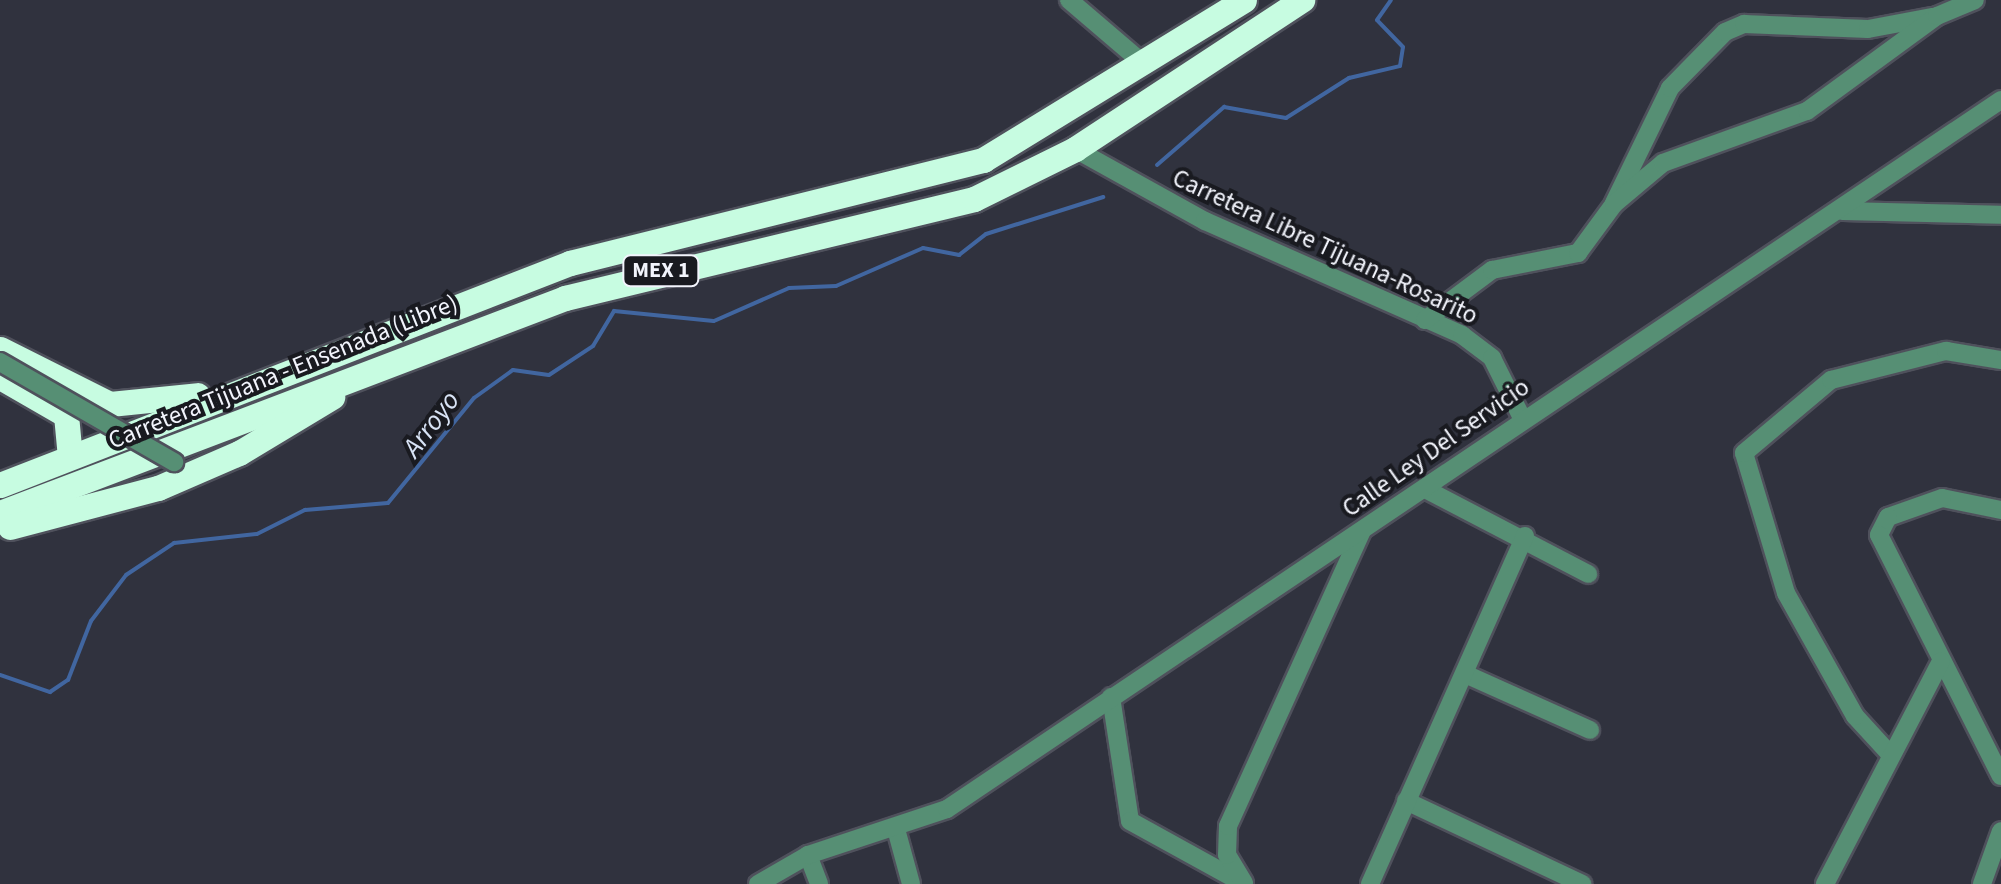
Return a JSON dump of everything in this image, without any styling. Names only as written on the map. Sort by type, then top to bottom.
[{"type":"highway","name":"Carretera Tijuana - Ensenada (Libre)","points":[[0,485],[570,263],[934,178],[1020,142],[1244,0]]},
{"type":"highway","name":"Carretera Tijuana - Ensenada (Libre)","points":[[0,514],[451,335],[636,277],[905,220],[974,199],[1075,149],[1302,0]]},
{"type":"highway","points":[[0,530],[182,468],[310,407],[405,368],[451,335]]},
{"type":"highway","points":[[0,348],[110,404],[218,397]]},
{"type":"highway","points":[[0,377],[66,414],[70,456]]},
{"type":"street","points":[[1070,0],[1145,66]]},
{"type":"street","points":[[1425,320],[1492,270],[1578,253],[1614,204],[1670,88],[1725,32],[1744,24],[1868,29],[1938,16],[1976,0]]},
{"type":"street","points":[[1614,204],[1663,163],[1849,87],[1938,16]]},
{"type":"street","name":"Calle Ley Del Servicio","points":[[758,884],[808,855],[947,809],[1523,420],[1842,211],[2001,100]]},
{"type":"street","name":"Carretera Libre Tijuana-Rosarito","points":[[1075,149],[1205,221],[1425,320],[1492,358],[1523,420]]},
{"type":"street","points":[[1842,211],[2001,214]]},
{"type":"street","points":[[1888,752],[1856,716],[1786,594],[1744,453],[1831,380],[1946,351],[2001,360]]},
{"type":"street","points":[[0,362],[182,468]]},
{"type":"street","points":[[1424,488],[1525,536],[1588,574]]},
{"type":"street","points":[[2001,510],[1942,498],[1881,525],[1883,550],[2001,776]]},
{"type":"street","points":[[1244,884],[1226,856],[1228,826],[1362,531]]},
{"type":"street","points":[[1370,884],[1525,536]]},
{"type":"street","points":[[1825,884],[1888,752],[1941,661]]},
{"type":"street","points":[[1464,674],[1590,730]]},
{"type":"street","points":[[1111,697],[1130,822],[1244,884]]},
{"type":"street","points":[[1406,801],[1582,884]]},
{"type":"street","points":[[896,829],[911,884]]},
{"type":"street","points":[[1982,884],[2001,831]]},
{"type":"street","points":[[808,855],[819,884]]},
{"type":"waterway","name":"Arroyo","points":[[1157,165],[1224,107],[1286,118],[1349,78],[1400,66],[1403,47],[1377,20],[1391,0]]},
{"type":"waterway","name":"Arroyo","points":[[0,675],[50,692],[68,680],[91,621],[126,575],[174,543],[257,534],[305,510],[388,503],[474,398],[513,370],[549,375],[593,346],[614,311],[714,321],[789,288],[836,286],[923,248],[959,255],[986,234],[1103,197]]}]
